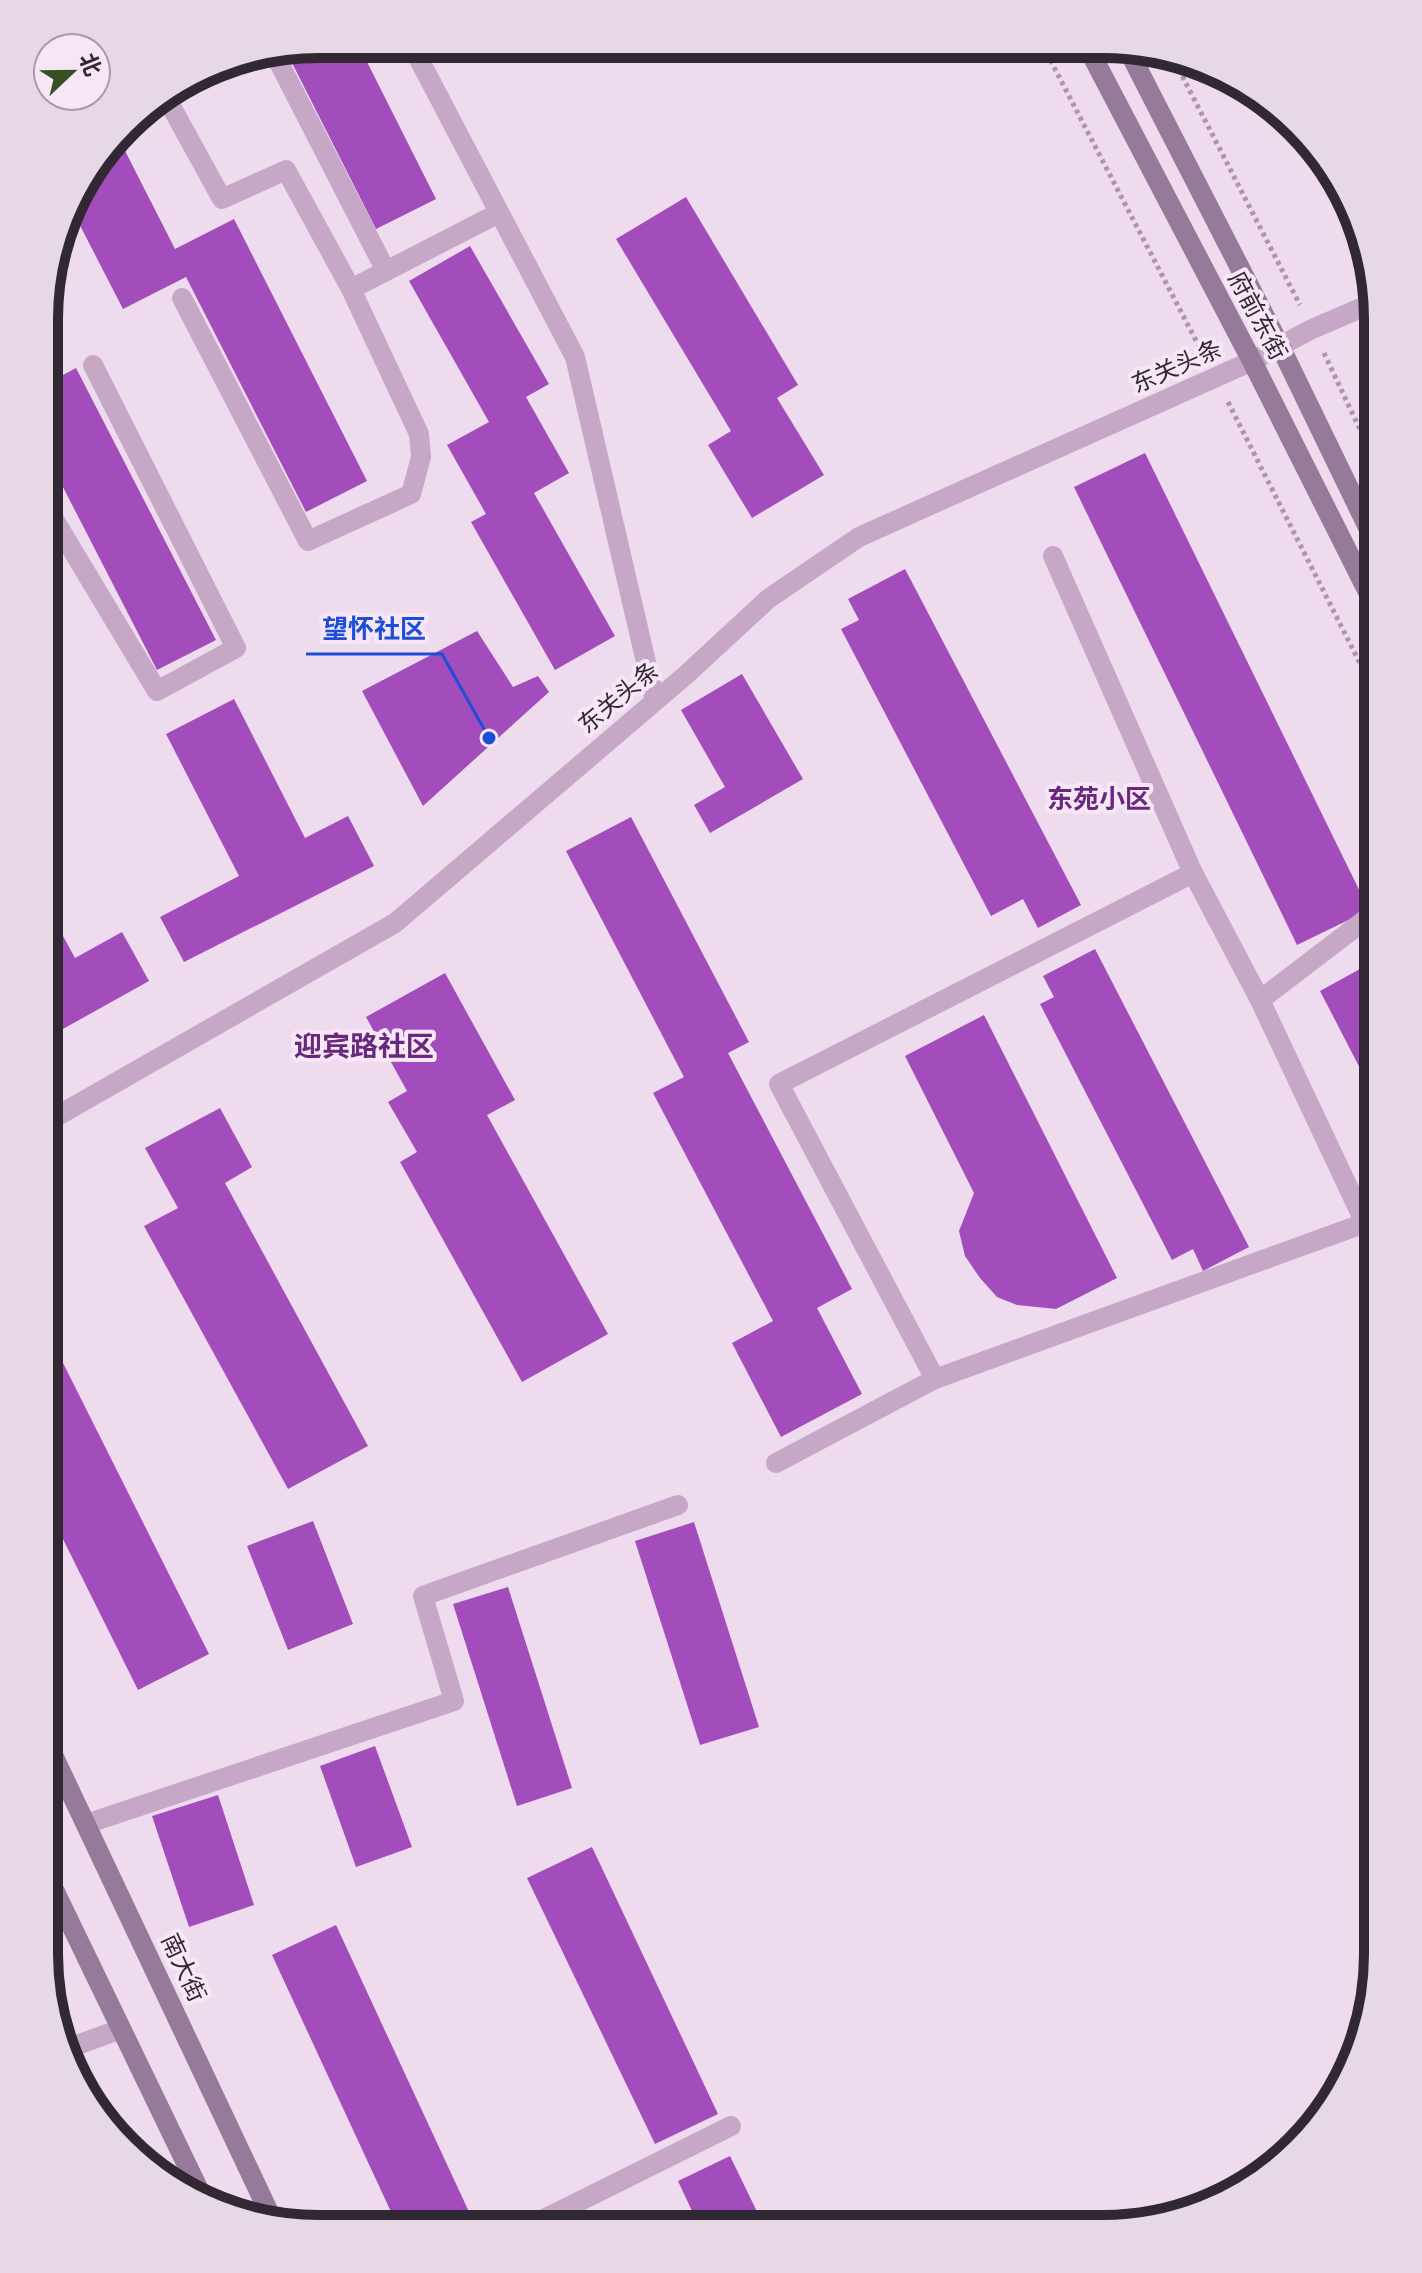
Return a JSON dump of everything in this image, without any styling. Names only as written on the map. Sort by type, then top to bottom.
[{"type":"main road","name":"府前东街","points":[[1093,58],[1252,361],[1364,584]]},
{"type":"main road","name":"府前东街","points":[[1133,60],[1280,346],[1364,519]]},
{"type":"main road","name":"南大街","points":[[58,1765],[268,2209]]},
{"type":"main road","points":[[58,1898],[196,2183]]},
{"type":"street","points":[[419,59],[575,357],[655,701]]},
{"type":"street","points":[[279,62],[386,271]]},
{"type":"street","points":[[170,105],[222,199],[286,170],[351,289],[419,434],[421,457],[411,494],[308,541],[182,298]]},
{"type":"street","points":[[351,289],[499,213]]},
{"type":"street","name":"东关头条","points":[[58,1116],[395,923],[655,701],[768,599],[859,537],[1252,361],[1312,329],[1363,307]]},
{"type":"street","points":[[58,526],[157,691],[236,648],[93,365]]},
{"type":"street","points":[[1053,556],[1193,873],[1260,1000],[1363,1220]]},
{"type":"street","points":[[935,1379],[779,1084],[1193,873]]},
{"type":"street","points":[[1260,1000],[1364,921]]},
{"type":"street","points":[[776,1463],[935,1379],[1363,1224]]},
{"type":"street","points":[[86,1824],[454,1701],[423,1596],[678,1505]]},
{"type":"street","points":[[75,2046],[121,2029]]},
{"type":"street","points":[[552,2215],[731,2126]]},
{"type":"path","name":"府前东街","points":[[1179,70],[1312,329],[1364,438]]},
{"type":"building","points":[[366,59],[436,199],[376,229],[291,60]]},
{"type":"building","points":[[123,147],[175,249],[234,219],[367,481],[306,512],[186,277],[123,309],[77,220],[102,174]]},
{"type":"building","points":[[686,197],[798,385],[777,398],[824,475],[752,518],[708,445],[731,431],[616,239]]},
{"type":"building","points":[[470,246],[549,384],[526,397],[569,473],[534,493],[615,636],[555,670],[471,522],[486,514],[447,445],[489,422],[409,281]]},
{"type":"building","points":[[76,368],[216,640],[157,670],[58,477],[58,378]]},
{"type":"building","points":[[1145,453],[1364,899],[1364,913],[1297,945],[1074,487]]},
{"type":"building","points":[[905,569],[1081,905],[1038,928],[1023,899],[991,916],[841,629],[859,620],[848,599]]},
{"type":"building","points":[[477,631],[513,687],[538,676],[549,692],[423,806],[362,691]]},
{"type":"building","points":[[742,674],[803,779],[710,833],[694,805],[725,787],[681,710]]},
{"type":"building","points":[[234,699],[305,838],[348,816],[374,866],[184,962],[160,917],[239,876],[166,734]]},
{"type":"building","points":[[631,817],[749,1042],[728,1053],[852,1289],[817,1308],[862,1394],[781,1437],[732,1343],[773,1321],[653,1093],[684,1077],[566,851]]},
{"type":"building","points":[[58,927],[75,958],[122,932],[149,981],[58,1032]]},
{"type":"building","points":[[1095,949],[1249,1247],[1203,1271],[1193,1249],[1172,1260],[1040,1004],[1054,997],[1043,976]]},
{"type":"building","points":[[1364,967],[1364,1075],[1320,991]]},
{"type":"building","points":[[445,973],[515,1100],[487,1115],[608,1334],[522,1382],[400,1162],[417,1152],[388,1102],[407,1091],[366,1017]]},
{"type":"building","points":[[984,1015],[1117,1278],[1056,1309],[1017,1305],[997,1297],[965,1256],[959,1231],[974,1193],[905,1056]]},
{"type":"building","points":[[220,1108],[252,1167],[225,1183],[368,1446],[288,1489],[144,1226],[178,1208],[145,1148]]},
{"type":"building","points":[[58,1353],[209,1654],[138,1690],[58,1529]]},
{"type":"building","points":[[313,1521],[353,1624],[288,1650],[247,1546]]},
{"type":"building","points":[[694,1522],[759,1727],[700,1745],[635,1541]]},
{"type":"building","points":[[508,1587],[572,1788],[517,1806],[453,1604]]},
{"type":"building","points":[[375,1746],[412,1847],[356,1867],[320,1766]]},
{"type":"building","points":[[218,1795],[254,1905],[189,1927],[152,1816]]},
{"type":"building","points":[[592,1847],[718,2114],[655,2144],[527,1878]]},
{"type":"building","points":[[336,1925],[470,2215],[392,2215],[272,1955]]},
{"type":"building","points":[[730,2156],[759,2215],[694,2215],[678,2181]]},
{"type":"place","name":"望怀社区","points":[[489,738]]},
{"type":"district","name":"东苑小区","points":[[1099,799]]},
{"type":"district","name":"迎宾路社区","points":[[364,1047]]}]
